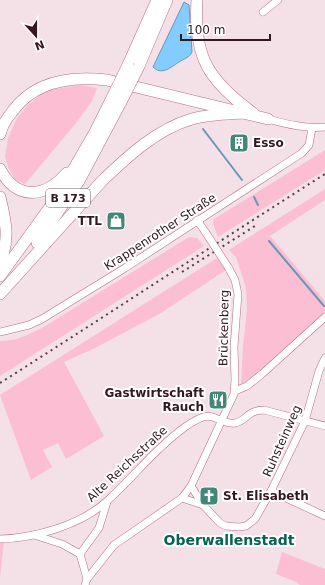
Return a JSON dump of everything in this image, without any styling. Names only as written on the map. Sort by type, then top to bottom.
[{"type":"highway","name":"B 173","points":[[133,65],[157,0]]},
{"type":"highway","name":"B 173","points":[[3,291],[51,224],[79,181],[133,65],[167,0]]},
{"type":"highway","points":[[197,0],[198,40],[204,62],[210,73],[223,89],[264,118]]},
{"type":"highway","points":[[0,134],[16,106],[27,96],[42,87],[60,80],[81,78],[107,80],[264,118]]},
{"type":"highway","name":"B 173","points":[[0,276],[58,196],[116,101]]},
{"type":"highway","points":[[3,291],[102,181],[119,164],[147,142],[175,125],[194,118],[244,113]]},
{"type":"highway","points":[[0,169],[10,184],[19,190],[40,192],[57,183],[81,158]]},
{"type":"highway","points":[[0,197],[6,221],[7,236],[0,264]]},
{"type":"street","points":[[263,12],[278,0]]},
{"type":"street","points":[[264,118],[312,128],[325,127]]},
{"type":"street","name":"Krappenrother Straße","points":[[0,332],[29,325],[42,319],[288,164],[305,151],[309,145],[312,128]]},
{"type":"street","name":"Brückenberg","points":[[86,582],[114,545],[182,498],[191,486],[235,391],[234,347],[238,294],[235,280],[197,220]]},
{"type":"street","points":[[235,391],[247,386],[262,374],[325,316]]},
{"type":"street","name":"Ruhsteinweg","points":[[203,505],[220,523],[231,527],[246,526],[255,519],[271,491],[305,421],[319,371],[325,358]]},
{"type":"street","name":"Alte Reichsstraße","points":[[0,539],[33,535],[57,528],[96,510],[107,502],[150,457],[177,433],[202,418],[212,416],[234,424],[250,413],[257,410],[264,410],[305,421]]},
{"type":"street","points":[[305,421],[325,426]]},
{"type":"street","points":[[191,486],[203,505]]},
{"type":"street","points":[[271,491],[325,516]]},
{"type":"street","points":[[182,498],[203,505]]},
{"type":"street","points":[[86,582],[80,554],[99,528],[107,502]]},
{"type":"street","points":[[33,535],[62,544],[80,554]]},
{"type":"shaded area","points":[[80,85],[97,88],[92,101],[76,123],[25,184],[15,179],[8,167],[5,156],[8,138],[17,118],[28,105],[41,94],[56,89]]},
{"type":"shaded area","points":[[325,150],[325,170],[218,237],[213,223],[214,219]]},
{"type":"shaded area","points":[[325,189],[325,200],[270,236],[325,301],[325,312],[251,379],[241,384],[247,310],[246,288],[236,257],[229,250]]},
{"type":"shaded area","points":[[189,237],[197,238],[204,246],[0,376],[0,341],[17,339],[42,328]]},
{"type":"shaded area","points":[[217,258],[226,270],[161,313],[95,348],[64,362],[104,436],[66,459],[58,443],[43,450],[52,467],[31,480],[0,395]]},
{"type":"shaded area","points":[[0,541],[4,541],[0,577]]},
{"type":"shaded area","points":[[282,552],[325,569],[325,585],[300,585],[276,574]]},
{"type":"water","points":[[184,2],[189,5],[192,52],[188,57],[166,70],[156,70],[153,67]]},
{"type":"waterway","points":[[203,129],[242,180]]},
{"type":"waterway","points":[[254,197],[258,205]]},
{"type":"waterway","points":[[269,241],[324,306]]},
{"type":"railway","points":[[0,383],[325,174]]},
{"type":"railway","points":[[182,272],[255,226]]},
{"type":"place","name":"Esso","points":[[239,143]]},
{"type":"place","name":"TTL","points":[[116,221]]},
{"type":"place","name":"Gastwirtschaft Rauch","points":[[218,400]]},
{"type":"place","name":"St. Elisabeth","points":[[209,496]]},
{"type":"district","name":"Oberwallenstadt","points":[[229,540]]}]
